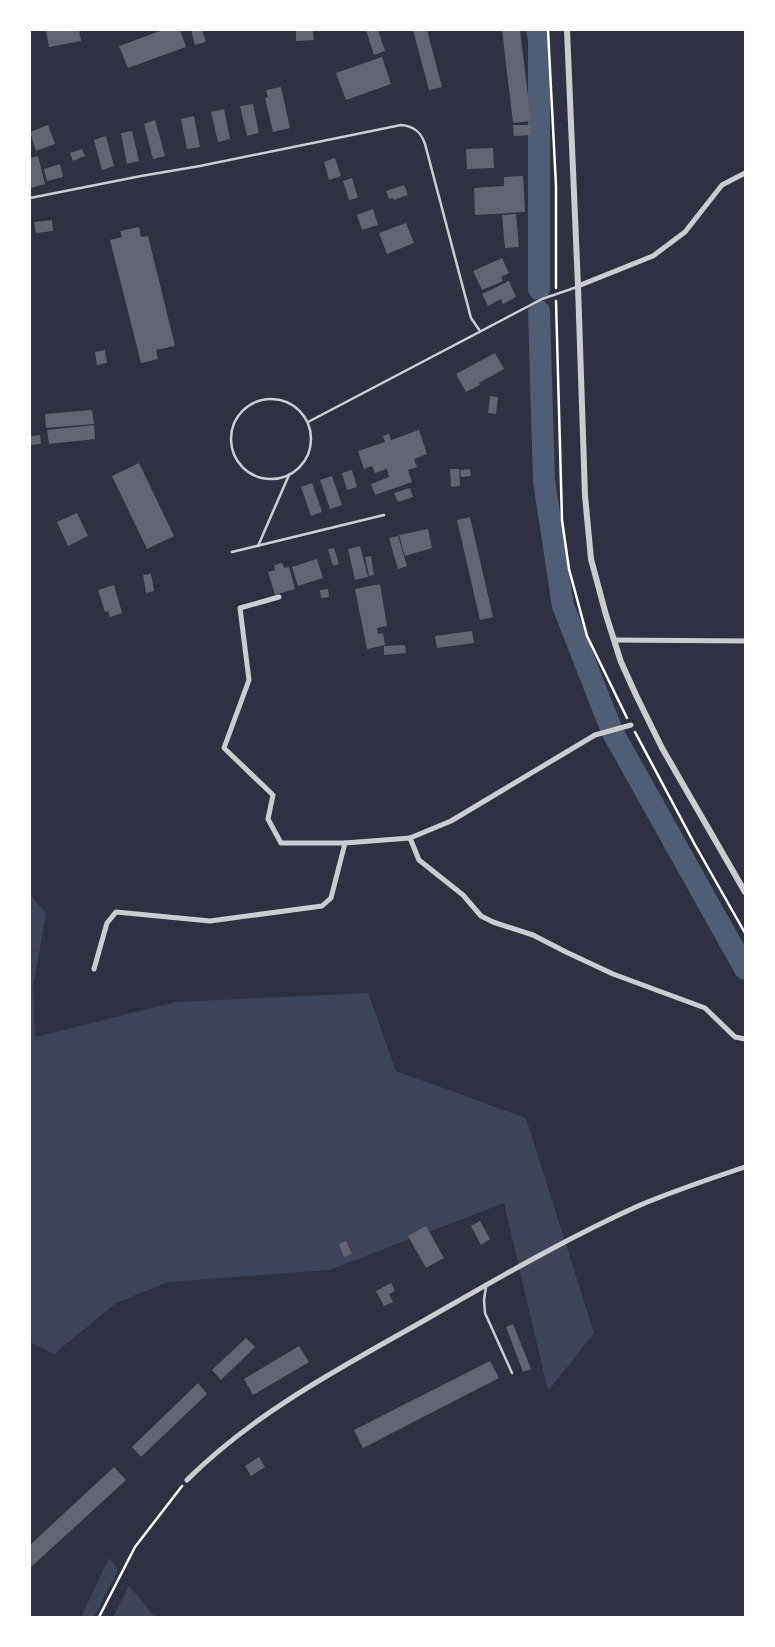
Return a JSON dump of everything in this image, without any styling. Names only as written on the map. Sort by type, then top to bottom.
[{"type":"street","points":[[567,30],[582,423],[591,559],[621,662],[636,695],[662,748],[745,892]]},
{"type":"street","points":[[578,286],[653,256],[685,232],[722,185],[745,173]]},
{"type":"street","points":[[280,597],[240,608],[249,680],[224,748],[273,795],[268,818],[281,843],[345,843],[410,838],[451,821],[595,735],[630,726]]},
{"type":"street","points":[[614,640],[745,641]]},
{"type":"street","points":[[410,838],[419,860],[463,895],[481,916],[493,922],[533,934],[613,974],[705,1008],[735,1037],[745,1039]]},
{"type":"street","points":[[94,969],[107,923],[116,912],[210,921],[322,906],[331,898],[345,843]]},
{"type":"street","points":[[187,1480],[225,1445],[276,1408],[368,1352],[531,1260],[638,1206],[674,1191],[745,1167]]},
{"type":"lane","points":[[30,198],[200,166],[402,124],[410,126],[420,133],[425,144],[470,318],[480,331]]},
{"type":"lane","points":[[308,422],[542,299],[578,286]]},
{"type":"lane","points":[[264,399],[277,399],[290,403],[301,411],[308,422],[312,434],[310,451],[307,459],[299,469],[289,476],[278,479],[266,479],[254,476],[244,469],[237,460],[232,449],[231,437],[234,424],[241,412],[251,404],[264,399]]},
{"type":"lane","points":[[258,546],[289,476]]},
{"type":"lane","points":[[232,552],[384,516]]},
{"type":"lane","points":[[486,1286],[485,1312],[512,1373]]},
{"type":"path","points":[[548,30],[556,186],[556,294],[562,520],[569,569],[586,636],[630,726],[745,933]]},
{"type":"path","points":[[99,1617],[135,1547],[187,1480]]},
{"type":"shaded area","points":[[30,894],[46,914],[33,987],[35,1037],[176,1002],[368,993],[396,1071],[526,1118],[594,1333],[548,1391],[504,1203],[329,1270],[168,1282],[116,1303],[54,1354],[30,1342]]},
{"type":"shaded area","points":[[109,1558],[118,1570],[94,1617],[81,1617]]},
{"type":"shaded area","points":[[129,1586],[155,1617],[113,1617]]},
{"type":"building","points":[[46,30],[79,30],[81,41],[49,47]]},
{"type":"building","points":[[163,30],[180,30],[186,47],[128,68],[119,46]]},
{"type":"building","points":[[191,30],[202,30],[206,42],[195,45]]},
{"type":"building","points":[[296,30],[313,30],[314,40],[296,41]]},
{"type":"building","points":[[366,30],[378,30],[385,51],[374,55]]},
{"type":"building","points":[[413,30],[427,30],[442,87],[429,90]]},
{"type":"building","points":[[502,30],[520,30],[531,121],[513,123]]},
{"type":"building","points":[[382,57],[391,84],[346,100],[336,73]]},
{"type":"building","points":[[281,87],[290,128],[273,132],[265,98],[268,97],[266,90]]},
{"type":"building","points":[[253,104],[259,133],[247,136],[240,106]]},
{"type":"building","points":[[224,109],[230,139],[218,142],[211,112]]},
{"type":"building","points":[[194,116],[200,147],[187,149],[181,119]]},
{"type":"building","points":[[155,120],[165,156],[153,159],[144,124]]},
{"type":"building","points":[[48,125],[55,144],[36,151],[30,132]]},
{"type":"building","points":[[513,125],[531,125],[532,135],[514,136]]},
{"type":"building","points":[[132,131],[139,161],[127,164],[121,133]]},
{"type":"building","points":[[106,136],[114,166],[102,170],[94,140]]},
{"type":"building","points":[[493,148],[494,168],[467,169],[466,149]]},
{"type":"building","points":[[82,149],[85,156],[73,161],[70,153]]},
{"type":"building","points":[[38,156],[45,184],[31,188],[30,158]]},
{"type":"building","points":[[335,158],[341,176],[329,180],[324,162]]},
{"type":"building","points":[[60,164],[63,177],[47,181],[44,169]]},
{"type":"building","points":[[523,176],[525,212],[475,215],[474,188],[504,186],[504,177]]},
{"type":"building","points":[[352,178],[358,198],[349,200],[343,181]]},
{"type":"building","points":[[404,185],[408,195],[394,200],[393,198],[389,199],[386,191]]},
{"type":"building","points":[[373,209],[378,225],[362,230],[357,215]]},
{"type":"building","points":[[516,214],[519,247],[505,248],[502,215]]},
{"type":"building","points":[[52,220],[53,231],[36,233],[34,222]]},
{"type":"building","points":[[406,223],[414,243],[387,254],[379,233]]},
{"type":"building","points":[[139,227],[141,237],[148,236],[175,346],[156,350],[158,359],[141,363],[110,240],[122,237],[120,231]]},
{"type":"building","points":[[502,258],[509,273],[501,277],[503,281],[482,290],[473,271]]},
{"type":"building","points":[[509,281],[516,297],[503,304],[501,299],[488,306],[482,294]]},
{"type":"building","points":[[105,350],[107,363],[97,365],[95,352]]},
{"type":"building","points":[[495,353],[504,369],[466,392],[456,374]]},
{"type":"building","points":[[490,396],[498,397],[496,414],[488,413]]},
{"type":"building","points":[[92,410],[94,424],[46,428],[45,414]]},
{"type":"building","points":[[94,425],[95,439],[49,444],[47,430]]},
{"type":"building","points":[[419,430],[427,454],[414,459],[417,467],[408,470],[412,482],[375,495],[371,484],[389,477],[387,469],[375,473],[372,466],[364,469],[358,451],[385,442],[383,436],[389,434],[391,440]]},
{"type":"building","points":[[40,435],[41,444],[30,445],[30,436]]},
{"type":"building","points":[[139,463],[174,536],[147,549],[112,476]]},
{"type":"building","points":[[450,469],[459,469],[460,486],[451,487]]},
{"type":"building","points":[[470,469],[471,476],[461,477],[460,470]]},
{"type":"building","points":[[352,470],[357,487],[347,490],[342,473]]},
{"type":"building","points":[[332,476],[342,505],[330,509],[320,480]]},
{"type":"building","points":[[312,483],[322,512],[311,516],[301,487]]},
{"type":"building","points":[[410,488],[413,497],[398,502],[394,493]]},
{"type":"building","points":[[77,513],[88,536],[68,546],[57,522]]},
{"type":"building","points":[[470,517],[493,617],[480,620],[457,520]]},
{"type":"building","points":[[428,529],[432,548],[405,556],[399,535]]},
{"type":"building","points":[[398,536],[407,566],[398,569],[389,538]]},
{"type":"building","points":[[360,546],[368,577],[355,580],[348,549]]},
{"type":"building","points":[[334,548],[339,564],[333,566],[328,549]]},
{"type":"building","points":[[371,556],[374,575],[369,576],[365,557]]},
{"type":"building","points":[[317,559],[323,578],[298,586],[292,567]]},
{"type":"building","points":[[282,563],[284,568],[289,567],[295,589],[275,595],[268,572],[275,570],[274,565]]},
{"type":"building","points":[[151,574],[154,591],[146,593],[143,575]]},
{"type":"building","points":[[380,584],[387,626],[377,628],[378,634],[383,633],[385,645],[367,649],[355,589]]},
{"type":"building","points":[[114,585],[122,613],[110,617],[108,611],[105,612],[98,590]]},
{"type":"building","points":[[328,589],[329,597],[321,598],[320,590]]},
{"type":"building","points":[[472,631],[474,643],[437,648],[435,636]]},
{"type":"building","points":[[405,645],[406,653],[384,655],[384,646]]},
{"type":"building","points":[[480,1221],[490,1239],[481,1245],[471,1226]]},
{"type":"building","points":[[426,1226],[444,1258],[426,1268],[408,1236]]},
{"type":"building","points":[[346,1241],[352,1254],[344,1257],[339,1244]]},
{"type":"building","points":[[391,1283],[395,1291],[389,1294],[393,1302],[384,1306],[376,1291]]},
{"type":"building","points":[[513,1324],[531,1369],[523,1372],[506,1327]]},
{"type":"building","points":[[246,1338],[255,1347],[221,1380],[212,1370]]},
{"type":"building","points":[[299,1346],[309,1362],[253,1395],[244,1379]]},
{"type":"building","points":[[490,1361],[499,1378],[363,1448],[354,1430]]},
{"type":"building","points":[[198,1383],[207,1394],[141,1457],[132,1447]]},
{"type":"building","points":[[259,1457],[265,1467],[251,1476],[245,1466]]},
{"type":"building","points":[[114,1467],[126,1480],[30,1568],[30,1545]]},
{"type":"waterway","points":[[537,30],[539,39],[539,289]]},
{"type":"waterway","points":[[539,311],[544,481],[563,606],[612,731],[745,969]]}]
